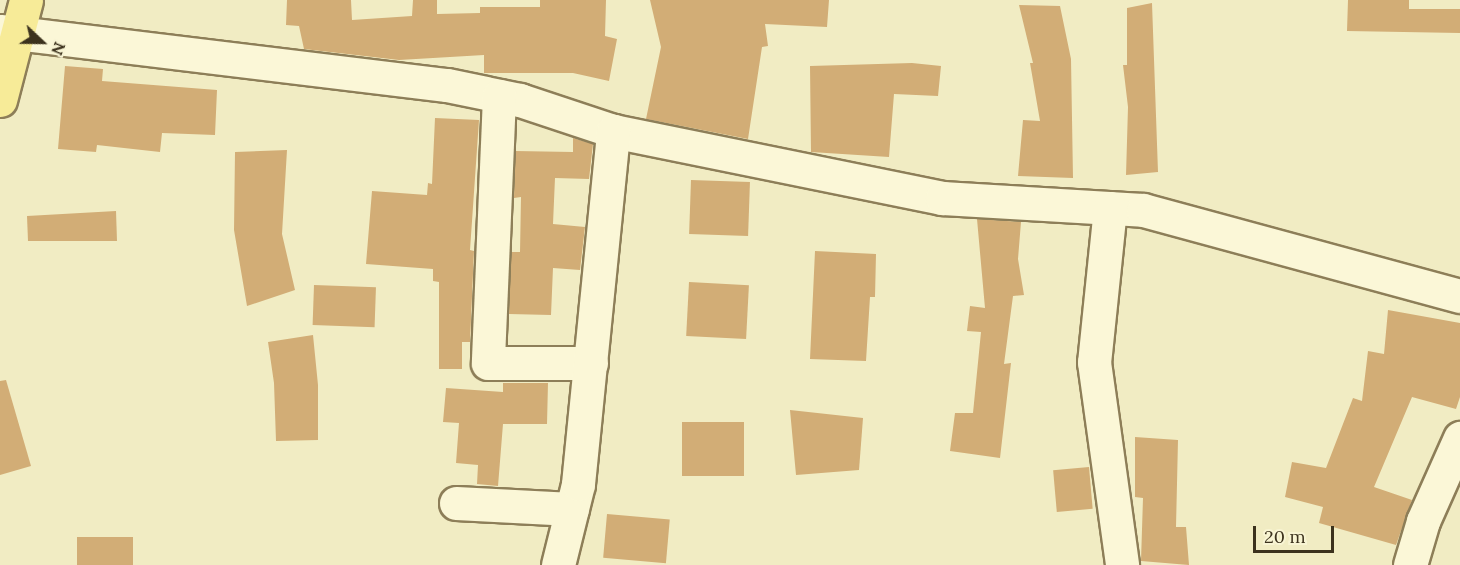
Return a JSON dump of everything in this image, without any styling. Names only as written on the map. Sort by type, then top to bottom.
[{"type":"main road","points":[[0,100],[9,33],[26,0]]},
{"type":"main road","points":[[9,33],[37,0]]},
{"type":"street","points":[[9,33],[447,85],[499,96],[613,131],[942,198],[1143,210],[1460,297]]},
{"type":"street","points":[[499,96],[488,363],[591,363]]},
{"type":"street","points":[[558,565],[572,509],[591,363],[613,131]]},
{"type":"street","points":[[1110,208],[1094,362],[1122,565]]},
{"type":"street","points":[[1410,565],[1423,521],[1460,438]]},
{"type":"street","points":[[456,503],[572,509]]},
{"type":"building","points":[[287,0],[351,0],[352,20],[412,16],[413,0],[437,0],[437,14],[480,13],[480,7],[540,7],[540,0],[606,0],[605,36],[617,39],[609,81],[573,73],[484,73],[484,55],[399,60],[304,49],[299,26],[286,25]]},
{"type":"building","points":[[650,0],[829,0],[827,27],[765,24],[768,46],[762,47],[748,139],[646,119],[661,47]]},
{"type":"building","points":[[1348,0],[1409,0],[1409,9],[1460,9],[1460,33],[1347,31]]},
{"type":"building","points":[[1152,3],[1158,172],[1126,175],[1128,107],[1123,65],[1127,65],[1127,8]]},
{"type":"building","points":[[1019,5],[1060,6],[1071,59],[1073,178],[1018,176],[1023,120],[1040,121],[1030,63],[1033,63]]},
{"type":"building","points":[[912,63],[941,66],[938,96],[894,94],[889,157],[811,152],[810,66]]},
{"type":"building","points":[[65,66],[103,69],[102,81],[217,90],[215,135],[162,133],[160,152],[97,145],[96,152],[58,149]]},
{"type":"building","points":[[435,118],[479,120],[470,250],[474,251],[470,342],[462,342],[462,369],[439,369],[439,282],[433,281],[433,269],[366,264],[372,191],[427,195],[428,183],[432,184]]},
{"type":"building","points":[[573,138],[593,144],[589,179],[555,178],[553,224],[585,227],[580,270],[553,268],[551,315],[509,314],[511,252],[520,252],[521,197],[514,198],[515,151],[573,152]]},
{"type":"building","points":[[287,150],[282,234],[295,290],[247,306],[234,230],[235,152]]},
{"type":"building","points":[[691,180],[750,182],[748,236],[689,234]]},
{"type":"building","points":[[116,211],[117,241],[28,241],[27,216]]},
{"type":"building","points":[[977,219],[1021,222],[1018,259],[1024,295],[1013,296],[1004,364],[1011,363],[1000,458],[950,451],[955,413],[973,413],[981,332],[967,331],[970,306],[985,308]]},
{"type":"building","points":[[815,251],[876,254],[875,297],[870,297],[866,361],[810,359]]},
{"type":"building","points":[[689,282],[749,285],[746,339],[686,336]]},
{"type":"building","points":[[314,285],[376,287],[375,327],[313,325]]},
{"type":"building","points":[[1388,310],[1460,323],[1460,397],[1456,409],[1412,397],[1374,487],[1412,500],[1396,545],[1319,523],[1323,507],[1285,497],[1292,462],[1326,468],[1353,398],[1362,401],[1368,351],[1384,354]]},
{"type":"building","points":[[313,335],[318,385],[318,440],[276,441],[274,383],[268,342]]},
{"type":"building","points":[[6,380],[31,466],[0,475],[0,381]]},
{"type":"building","points":[[503,383],[548,383],[547,424],[503,424],[498,486],[477,484],[478,465],[456,463],[459,423],[443,422],[446,388],[503,392]]},
{"type":"building","points":[[790,410],[863,418],[859,470],[796,475]]},
{"type":"building","points":[[682,422],[744,422],[744,476],[682,476]]},
{"type":"building","points":[[1135,437],[1178,440],[1176,527],[1186,527],[1189,565],[1141,561],[1143,498],[1135,497]]},
{"type":"building","points":[[1089,467],[1093,509],[1057,512],[1053,470]]},
{"type":"building","points":[[607,514],[670,519],[666,563],[603,558]]},
{"type":"building","points":[[77,537],[133,537],[133,565],[77,565]]}]
